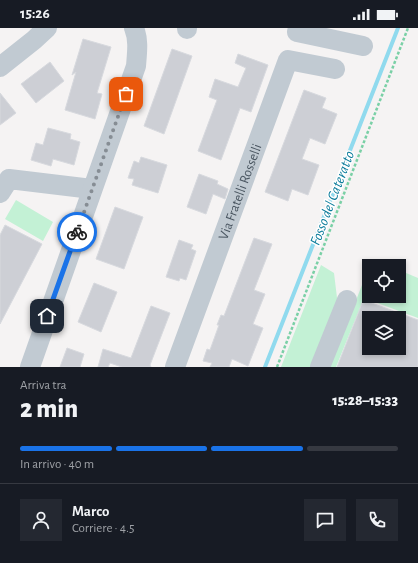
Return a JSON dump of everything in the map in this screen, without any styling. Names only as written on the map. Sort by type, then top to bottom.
[{"type":"street","points":[[0,67],[47,28]]},
{"type":"street","points":[[30,367],[136,66],[138,49],[136,32],[134,28]]},
{"type":"street","points":[[298,28],[297,32],[362,46]]},
{"type":"street","name":"Via Fratelli Rosselli","points":[[175,367],[288,60],[335,69]]},
{"type":"street","points":[[0,193],[9,179],[92,189]]},
{"type":"street","points":[[320,367],[347,300]]},
{"type":"path","points":[[277,367],[408,28]]},
{"type":"green space","points":[[16,200],[53,222],[43,241],[5,219]]},
{"type":"green space","points":[[321,265],[334,273],[338,306],[316,367],[281,367]]},
{"type":"green space","points":[[406,273],[418,278],[418,318],[406,314],[406,311],[399,311],[378,303],[406,303]]},
{"type":"green space","points":[[362,285],[362,303],[336,367],[330,367]]},
{"type":"building","points":[[83,39],[111,47],[97,93],[102,94],[95,119],[65,110],[76,72],[72,75]]},
{"type":"building","points":[[172,49],[192,56],[164,134],[144,126]]},
{"type":"building","points":[[238,54],[268,65],[251,112],[240,108],[221,160],[198,151],[217,100],[209,97],[215,79],[238,87],[246,68],[235,63]]},
{"type":"building","points":[[50,62],[64,81],[36,103],[21,84]]},
{"type":"building","points":[[304,90],[326,98],[322,108],[337,114],[325,144],[310,138],[302,159],[319,165],[308,195],[292,189],[288,201],[265,192]]},
{"type":"building","points":[[0,93],[16,113],[0,125]]},
{"type":"building","points":[[48,128],[71,134],[70,139],[80,142],[74,165],[53,159],[51,166],[31,160],[36,143],[43,145]]},
{"type":"building","points":[[141,157],[167,165],[158,193],[132,185],[134,179],[128,178],[134,161],[139,163]]},
{"type":"building","points":[[199,174],[218,181],[217,184],[228,189],[225,199],[213,194],[206,214],[187,207]]},
{"type":"building","points":[[115,207],[143,217],[124,269],[96,259]]},
{"type":"building","points":[[5,225],[42,244],[0,324],[0,235]]},
{"type":"building","points":[[254,238],[272,244],[254,290],[265,294],[253,324],[263,328],[248,366],[232,359],[229,367],[210,367],[212,363],[203,361],[207,349],[210,350],[219,325],[217,325],[221,315],[224,316]]},
{"type":"building","points":[[179,240],[193,245],[191,249],[196,251],[186,280],[180,278],[179,281],[166,277]]},
{"type":"building","points":[[94,283],[117,292],[101,332],[78,322]]},
{"type":"building","points":[[362,303],[372,303],[394,311],[362,311],[362,355],[406,355],[406,316],[418,320],[418,367],[337,367]]},
{"type":"building","points":[[151,306],[170,313],[150,365],[151,367],[122,367],[110,363],[108,367],[98,367],[103,349],[131,358]]},
{"type":"building","points":[[67,348],[84,354],[80,367],[60,367]]},
{"type":"waterway","name":"Fosso del Cateratto","points":[[265,367],[398,28]]},
{"type":"way so far","points":[[77,232],[126,94]]},
{"type":"route","points":[[47,316],[77,232]]}]
